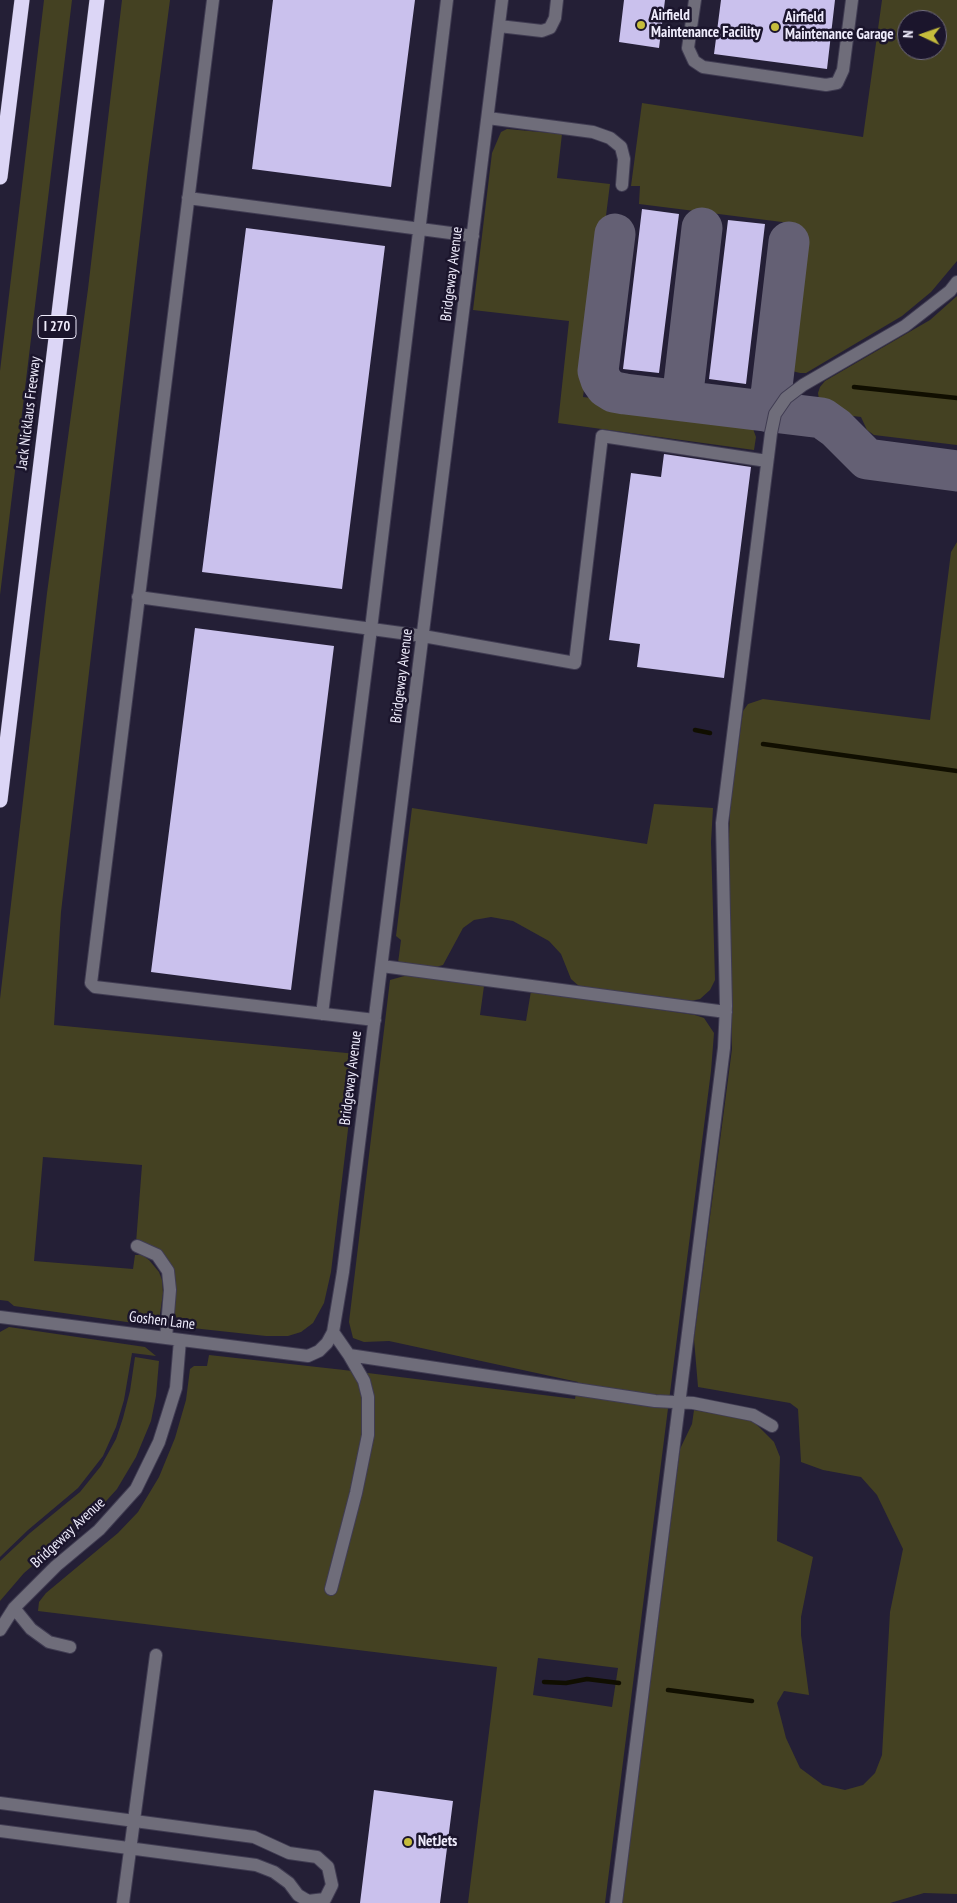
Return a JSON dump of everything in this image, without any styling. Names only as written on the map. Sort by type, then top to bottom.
[{"type":"highway","points":[[0,177],[22,0]]},
{"type":"highway","name":"Jack Nicklaus Freeway","points":[[0,800],[97,0]]},
{"type":"street","points":[[213,0],[91,983],[95,987],[375,1020]]},
{"type":"street","points":[[322,1014],[371,629],[447,0]]},
{"type":"street","name":"Bridgeway Avenue","points":[[319,1352],[334,1332],[342,1281],[502,0]]},
{"type":"street","points":[[499,26],[542,31],[550,28],[555,18],[557,0]]},
{"type":"street","points":[[695,0],[688,48],[694,60],[703,67],[826,85],[837,83],[843,70],[852,0]]},
{"type":"street","points":[[488,118],[593,132],[610,138],[621,146],[624,159],[622,185]]},
{"type":"street","points":[[188,198],[473,236]]},
{"type":"street","points":[[616,1903],[724,1048],[726,1012],[722,823],[767,461],[775,414],[786,398],[803,385],[905,326],[950,291],[957,282]]},
{"type":"street","points":[[138,596],[423,636],[575,663],[602,436],[767,461]]},
{"type":"street","points":[[382,966],[726,1012]]},
{"type":"street","points":[[137,1246],[157,1255],[168,1271],[170,1290],[166,1338]]},
{"type":"street","name":"Goshen Lane","points":[[0,1317],[295,1355],[308,1356],[319,1352]]},
{"type":"street","points":[[331,1589],[356,1493],[368,1435],[368,1397],[364,1381],[334,1332]]},
{"type":"street","name":"Bridgeway Avenue","points":[[0,1630],[14,1608],[56,1566],[99,1530],[136,1489],[159,1442],[176,1388],[180,1340]]},
{"type":"street","points":[[349,1355],[645,1400],[693,1403],[753,1415],[772,1426]]},
{"type":"street","points":[[14,1608],[31,1628],[49,1642],[70,1647]]},
{"type":"street","points":[[123,1903],[156,1656]]},
{"type":"street","points":[[0,1803],[254,1837],[290,1853],[317,1857],[328,1867],[332,1885],[326,1899],[308,1901],[298,1895],[289,1884],[274,1872],[256,1865],[0,1831]]},
{"type":"shaded area","points":[[44,0],[72,0],[0,595],[0,371]]},
{"type":"shaded area","points":[[122,0],[170,0],[148,168],[61,912],[54,1025],[357,1054],[331,1272],[324,1303],[313,1323],[301,1332],[288,1336],[266,1336],[192,1328],[184,1326],[177,1319],[173,1309],[173,1272],[136,1243],[142,1165],[43,1157],[34,1261],[133,1269],[135,1255],[142,1255],[159,1272],[162,1280],[163,1293],[159,1321],[152,1324],[141,1324],[14,1306],[8,1301],[0,1300],[0,999],[47,593],[88,289]]},
{"type":"shaded area","points":[[882,0],[957,0],[957,261],[931,292],[902,316],[806,373],[792,371],[787,367],[783,355],[798,224],[639,204],[640,186],[631,186],[642,103],[863,137]]},
{"type":"shaded area","points":[[507,129],[562,134],[557,178],[610,184],[583,397],[742,417],[752,426],[756,437],[754,450],[558,423],[569,321],[473,310],[492,153],[501,132]]},
{"type":"shaded area","points":[[957,296],[957,445],[874,435],[867,430],[861,417],[829,413],[824,409],[819,400],[818,393],[825,381],[930,320]]},
{"type":"shaded area","points":[[957,542],[957,1894],[924,1893],[890,1903],[622,1903],[680,1449],[692,1424],[694,1410],[752,1420],[774,1442],[780,1457],[777,1541],[813,1557],[801,1617],[801,1635],[809,1695],[784,1691],[777,1703],[786,1738],[800,1768],[823,1785],[845,1790],[863,1785],[875,1773],[882,1755],[890,1612],[903,1549],[877,1495],[861,1477],[823,1470],[801,1462],[798,1409],[790,1403],[698,1387],[694,1339],[732,1049],[730,808],[743,711],[748,704],[763,699],[930,720],[951,552]]},
{"type":"shaded area","points":[[654,804],[713,808],[711,842],[715,980],[710,990],[700,999],[686,1002],[580,987],[571,979],[561,954],[549,941],[513,921],[491,917],[474,920],[463,928],[443,965],[429,969],[398,963],[401,940],[396,936],[412,808],[647,844]]},
{"type":"shaded area","points":[[408,975],[484,986],[480,1015],[526,1021],[531,991],[695,1015],[704,1018],[714,1033],[711,1071],[605,1903],[468,1903],[497,1667],[38,1611],[39,1602],[46,1593],[118,1533],[138,1512],[159,1477],[175,1438],[186,1400],[190,1369],[194,1366],[207,1366],[209,1355],[575,1399],[578,1382],[389,1341],[364,1342],[353,1338],[349,1322],[390,980]],"holes":[[[538,1658],[618,1668],[612,1707],[533,1695]]]},
{"type":"shaded area","points":[[9,1327],[145,1347],[156,1356],[132,1353],[124,1400],[116,1427],[103,1456],[78,1488],[28,1530],[0,1557],[0,1332]]},
{"type":"shaded area","points":[[135,1357],[159,1361],[156,1396],[151,1421],[136,1457],[117,1489],[98,1510],[24,1573],[0,1601],[0,1561],[30,1533],[80,1492],[101,1466],[116,1439],[130,1391]]},
{"type":"building","points":[[273,0],[415,0],[391,187],[252,169]]},
{"type":"building","name":"Airfield Maintenance Facility","points":[[624,0],[665,0],[659,48],[619,42]]},
{"type":"building","name":"Airfield Maintenance Garage","points":[[721,0],[835,0],[827,69],[714,54]]},
{"type":"building","points":[[642,209],[679,214],[659,373],[623,369]]},
{"type":"building","points":[[728,220],[765,224],[746,384],[709,379]]},
{"type":"building","points":[[246,228],[385,246],[342,589],[202,572]]},
{"type":"building","points":[[664,454],[751,467],[724,678],[637,667],[640,644],[609,640],[631,473],[661,477]]},
{"type":"building","points":[[195,628],[334,646],[291,990],[151,972]]},
{"type":"building","name":"NetJets","points":[[374,1790],[453,1801],[440,1903],[360,1903]]},
{"type":"waterway","points":[[854,387],[957,398]]},
{"type":"waterway","points":[[695,730],[710,733]]},
{"type":"waterway","points":[[763,744],[957,771]]},
{"type":"waterway","points":[[544,1682],[566,1683],[587,1679],[619,1683]]},
{"type":"waterway","points":[[668,1690],[752,1701]]},
{"type":"taxiway","points":[[682,401],[702,228]]},
{"type":"taxiway","points":[[615,234],[598,371],[606,387],[614,392],[625,394],[822,418],[836,428],[867,459],[957,471]]},
{"type":"taxiway","points":[[769,412],[789,242]]},
{"type":"place","name":"Airfield Maintenance Facility","points":[[641,25]]},
{"type":"place","name":"Airfield Maintenance Garage","points":[[775,27]]},
{"type":"place","name":"NetJets","points":[[408,1842]]}]
